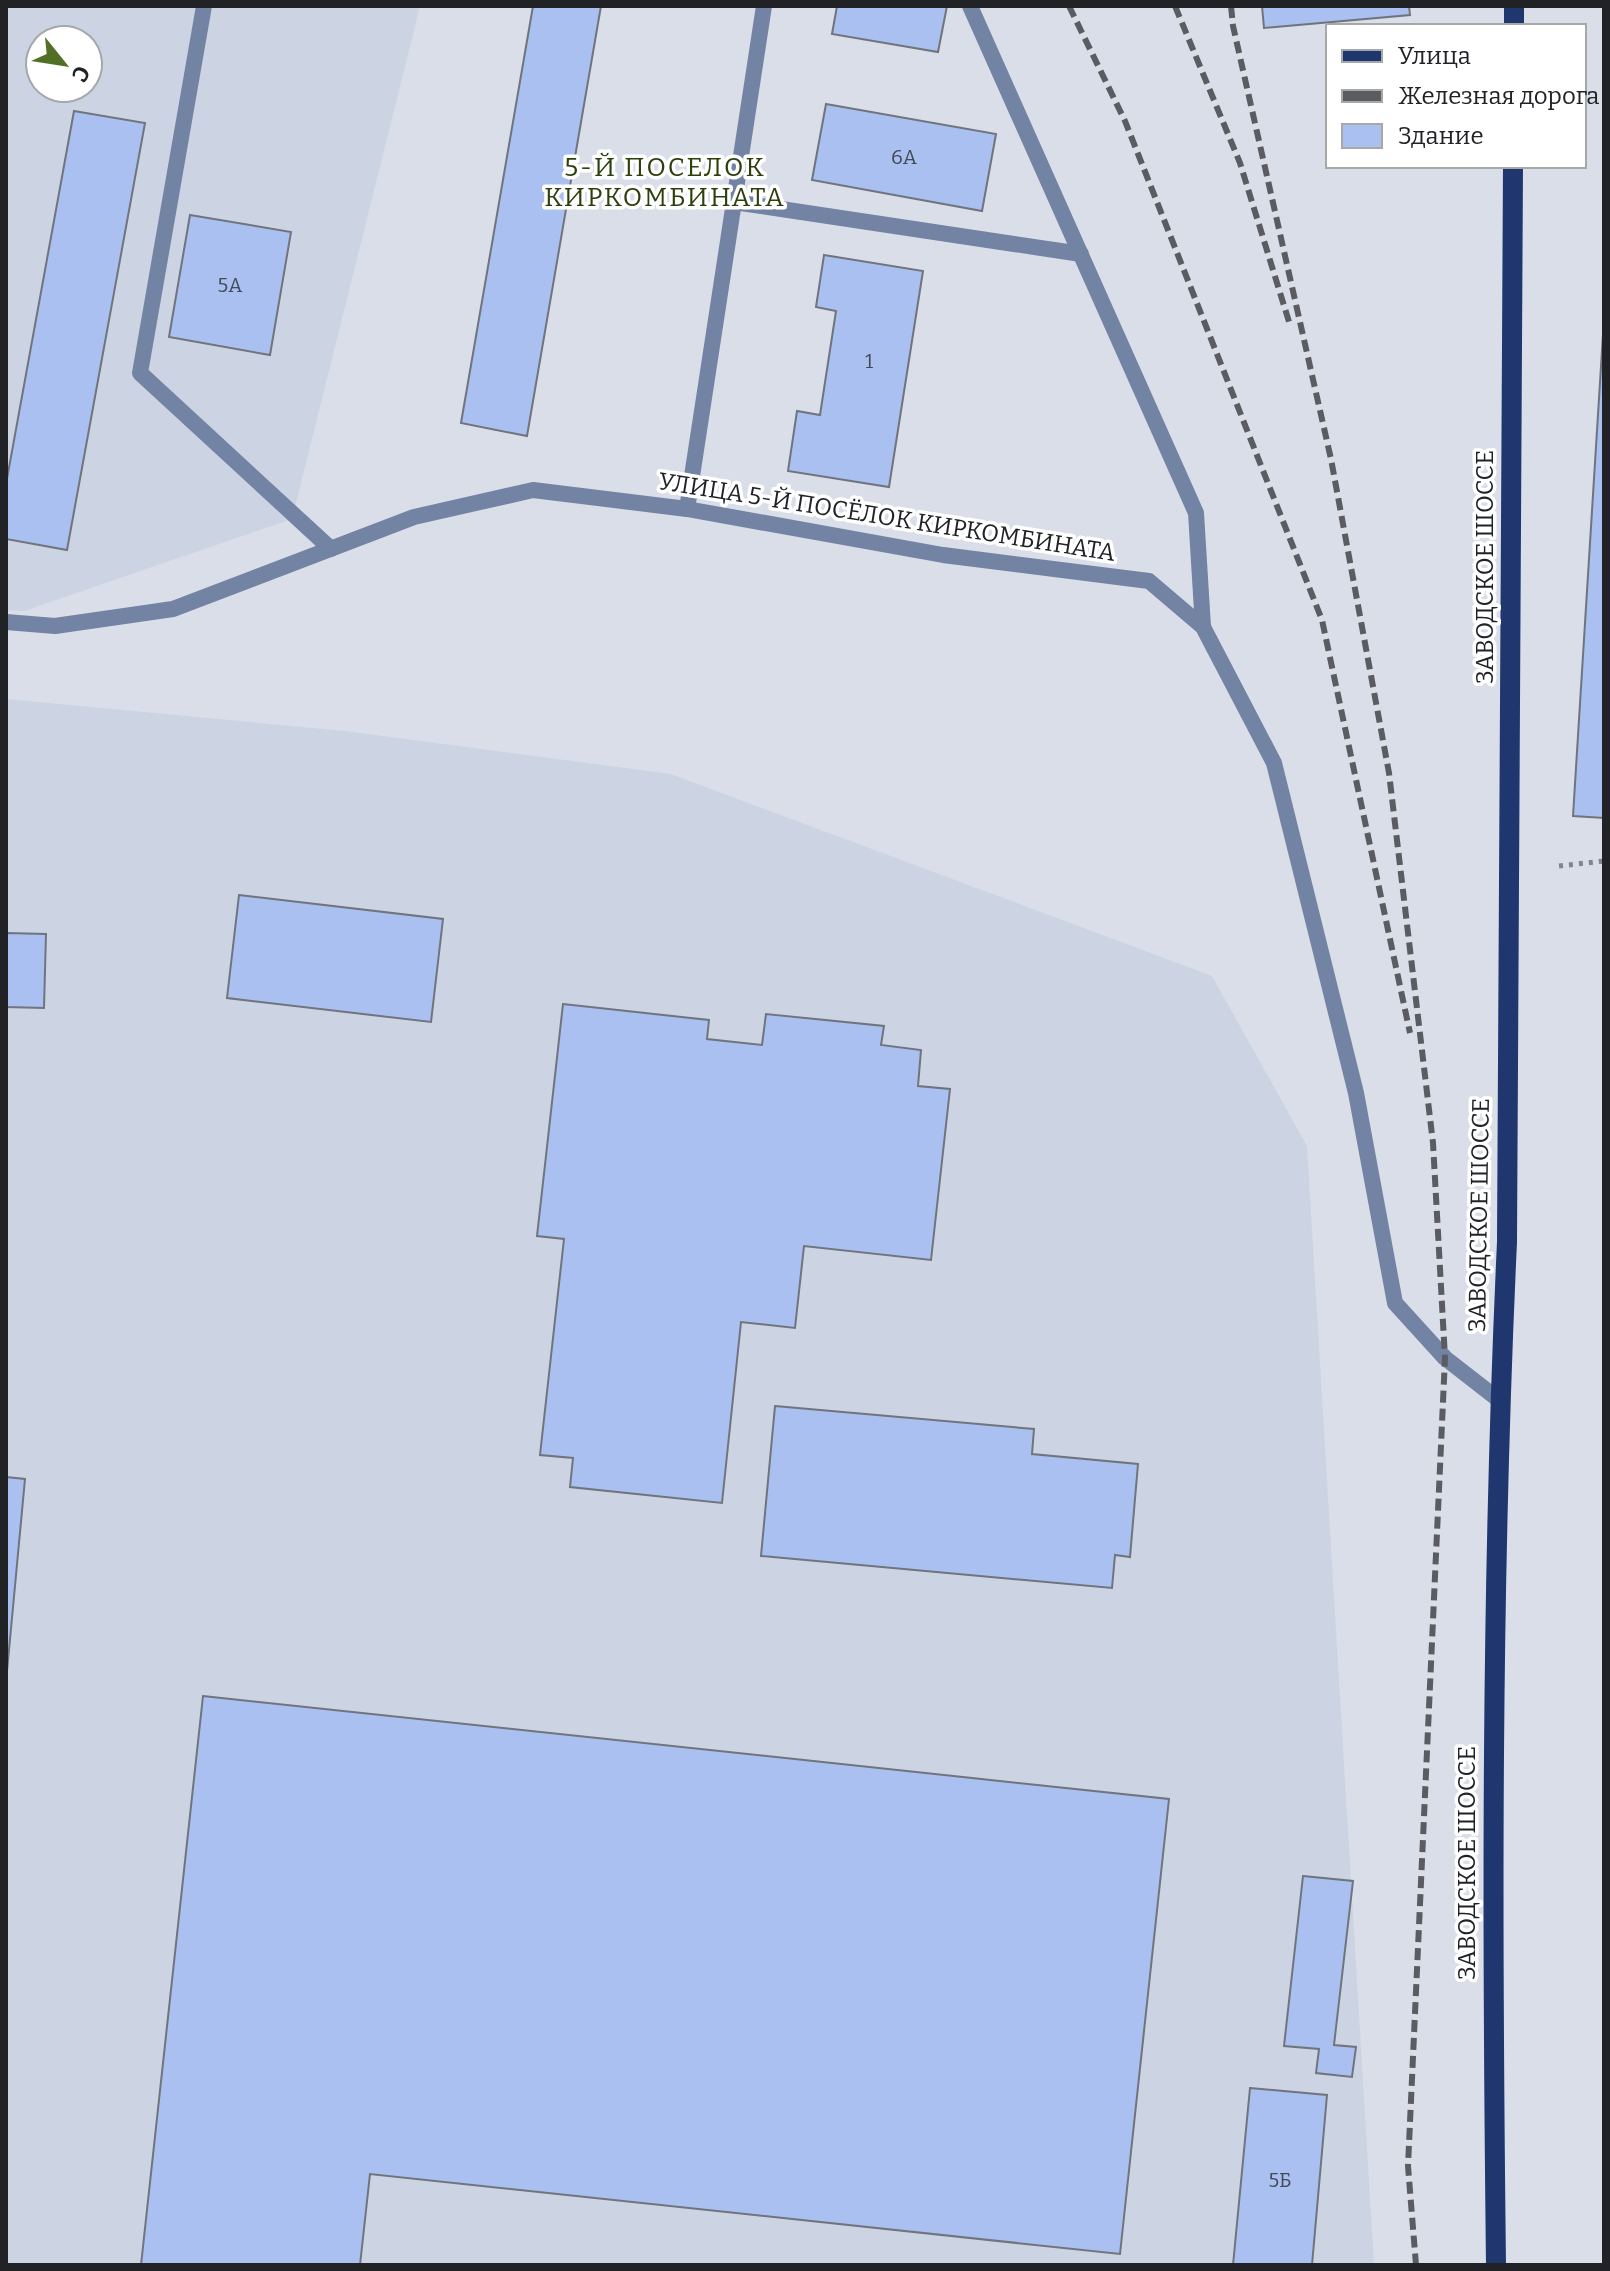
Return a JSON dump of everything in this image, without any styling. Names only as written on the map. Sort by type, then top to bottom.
[{"type":"main road","name":"ЗАВОДСКОЕ ШОССЕ","points":[[1496,2265],[1491,1896],[1499,1400],[1507,1227],[1513,168]]},
{"type":"street","points":[[204,6],[140,373],[331,549]]},
{"type":"street","points":[[687,509],[764,6]]},
{"type":"street","points":[[970,6],[1196,513],[1203,627]]},
{"type":"street","points":[[734,202],[1081,254]]},
{"type":"street","name":"УЛИЦА 5-Й ПОСЁЛОК КИРКОМБИНАТА","points":[[6,622],[55,626],[173,609],[414,517],[533,490],[687,509],[943,555],[1149,581],[1203,627],[1274,763],[1356,1093],[1395,1303],[1445,1358],[1499,1400]]},
{"type":"path","points":[[1559,866],[1604,861]]},
{"type":"shaded area","points":[[6,6],[420,6],[292,519],[24,611],[6,610]]},
{"type":"shaded area","points":[[6,699],[345,731],[671,774],[1212,976],[1307,1146],[1374,2265],[6,2265]]},
{"type":"building","points":[[533,6],[601,6],[527,436],[461,423]]},
{"type":"building","points":[[837,6],[947,6],[938,52],[832,34]]},
{"type":"building","points":[[1262,6],[1409,6],[1410,15],[1264,28]]},
{"type":"building","points":[[826,104],[996,134],[982,211],[812,180]]},
{"type":"building","points":[[74,111],[145,123],[67,550],[6,539],[6,484]]},
{"type":"building","points":[[190,215],[291,232],[270,355],[169,337]]},
{"type":"building","points":[[824,255],[923,271],[889,487],[788,471],[797,411],[820,415],[836,311],[816,307]]},
{"type":"building","points":[[1604,318],[1604,818],[1573,816]]},
{"type":"building","points":[[239,895],[443,919],[431,1022],[227,998]]},
{"type":"building","points":[[6,933],[46,934],[44,1008],[6,1007]]},
{"type":"building","points":[[563,1004],[709,1020],[707,1039],[762,1045],[766,1014],[884,1026],[881,1045],[921,1050],[918,1086],[950,1089],[931,1260],[804,1246],[795,1328],[741,1322],[722,1503],[570,1487],[573,1458],[540,1455],[564,1239],[537,1236]]},
{"type":"building","points":[[775,1406],[1034,1429],[1032,1454],[1138,1464],[1130,1557],[1115,1555],[1112,1588],[761,1556]]},
{"type":"building","points":[[6,1477],[25,1479],[6,1682]]},
{"type":"building","points":[[203,1696],[1169,1799],[1120,2254],[370,2174],[360,2265],[141,2265]]},
{"type":"building","points":[[1303,1876],[1353,1881],[1334,2045],[1356,2047],[1352,2077],[1316,2073],[1319,2049],[1284,2046]]},
{"type":"building","points":[[1250,2088],[1327,2095],[1312,2265],[1233,2265]]},
{"type":"railway","points":[[1069,6],[1125,121],[1322,620],[1410,1033]]},
{"type":"railway","points":[[1175,6],[1240,163],[1290,325]]},
{"type":"railway","points":[[1231,6],[1331,459],[1389,773],[1433,1143],[1445,1358],[1408,2166],[1416,2265]]},
{"type":"district","name":"5-Й ПОСЕЛОК КИРКОМБИНАТА","points":[[665,182]]}]
